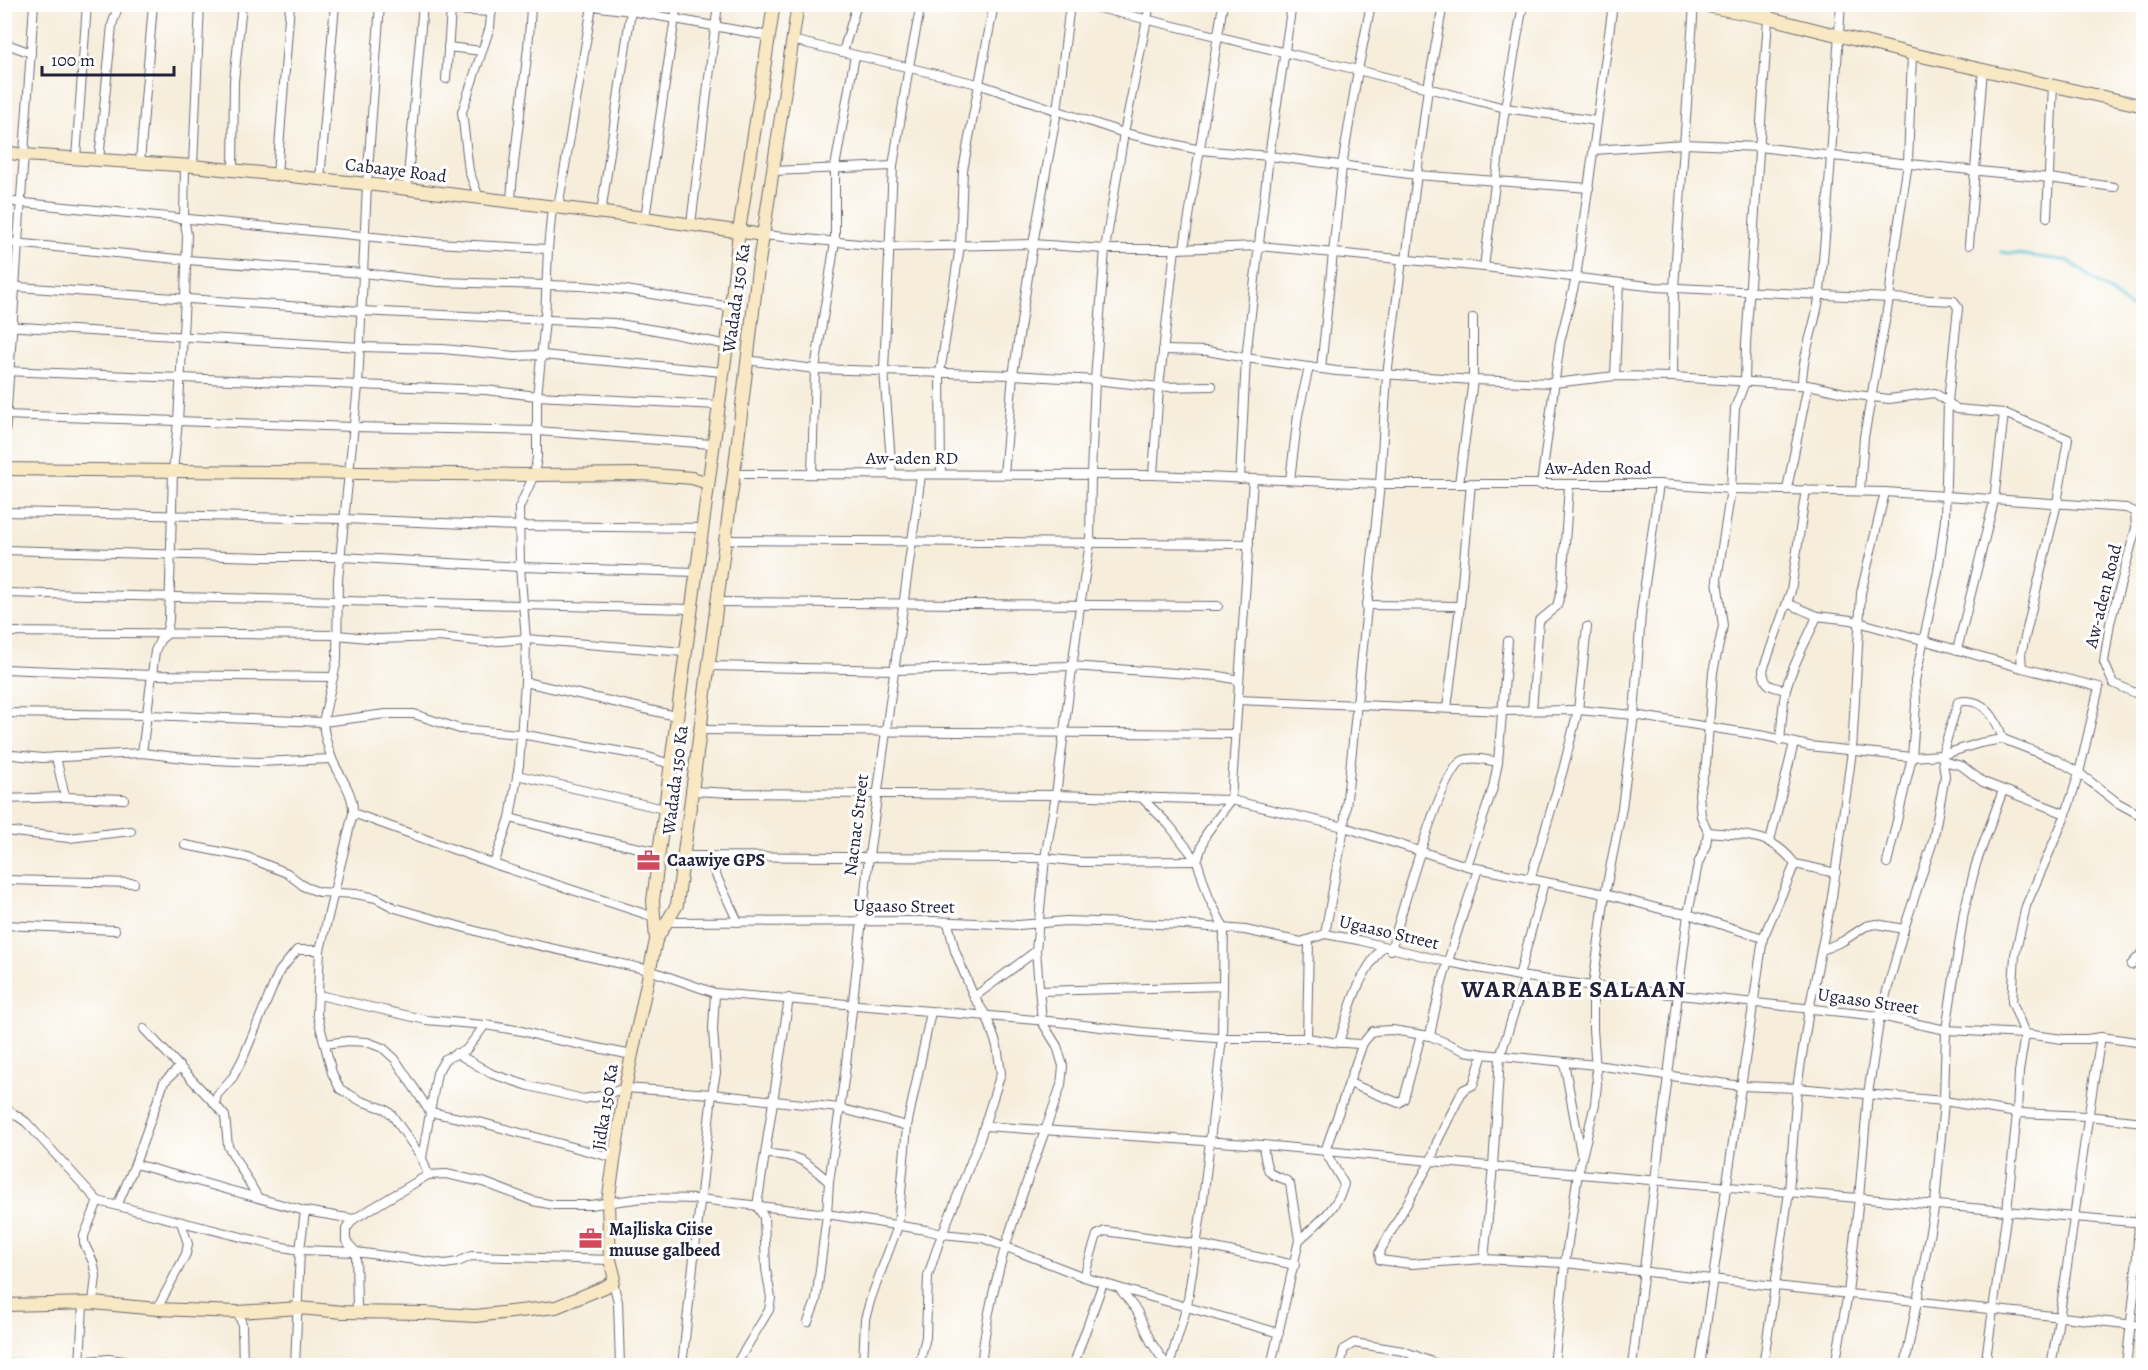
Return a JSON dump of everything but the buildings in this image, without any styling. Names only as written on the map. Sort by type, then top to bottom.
[{"type":"street","points":[[4,452],[9,326],[15,287],[34,4]]},
{"type":"street","points":[[76,158],[87,4]]},
{"type":"street","points":[[99,160],[112,25],[119,4]]},
{"type":"street","points":[[140,162],[153,4]]},
{"type":"street","points":[[142,753],[155,651],[160,640],[166,635],[170,597],[173,471],[181,379],[187,260],[184,217],[200,4]]},
{"type":"street","points":[[232,170],[233,91],[242,4]]},
{"type":"street","points":[[277,175],[290,4]]},
{"type":"street","points":[[320,179],[335,4]]},
{"type":"street","points":[[380,4],[364,236],[358,386],[337,602],[337,660],[323,722],[332,759],[353,803],[353,813],[320,950],[317,1014],[332,1073],[340,1089],[361,1101],[386,1108],[422,1158],[428,1175]]},
{"type":"street","points":[[407,189],[423,4]]},
{"type":"street","points":[[427,4],[457,8],[492,8],[490,27],[462,112],[469,171],[479,198]]},
{"type":"street","points":[[511,202],[513,167],[527,65],[531,4]]},
{"type":"street","points":[[645,218],[677,4]]},
{"type":"street","points":[[691,224],[718,4]]},
{"type":"street","name":"Wadada 150 Ka","points":[[656,940],[653,901],[664,809],[732,308],[739,231],[774,4]]},
{"type":"street","name":"Wadada 150 Ka","points":[[656,940],[677,905],[726,540],[746,360],[798,4]]},
{"type":"street","points":[[843,52],[857,4]]},
{"type":"street","points":[[892,475],[884,370],[893,166],[921,4]]},
{"type":"street","points":[[941,474],[940,373],[960,246],[963,170],[994,4]]},
{"type":"street","points":[[1004,474],[1013,375],[1032,244],[1057,111],[1070,4]]},
{"type":"street","points":[[1082,4],[1358,70],[1505,108],[1597,121]]},
{"type":"street","points":[[981,1365],[984,1337],[1005,1246],[1061,1084],[1063,1066],[1057,1046],[1042,1022],[1036,951],[1045,858],[1056,795],[1071,666],[1090,543],[1095,380],[1105,249],[1124,133],[1150,4]]},
{"type":"street","points":[[1153,475],[1163,350],[1179,248],[1200,150],[1223,4]]},
{"type":"street","points":[[1240,479],[1246,358],[1269,156],[1292,4]]},
{"type":"street","points":[[1321,369],[1342,165],[1371,4]]},
{"type":"street","points":[[1324,934],[1344,827],[1380,484],[1388,375],[1428,88],[1443,4]]},
{"type":"street","points":[[1484,267],[1505,108],[1523,4]]},
{"type":"street","points":[[1541,484],[1560,342],[1576,279],[1613,4]]},
{"type":"street","points":[[1673,377],[1674,288],[1695,4],[1769,18],[1912,54],[2144,106]]},
{"type":"street","points":[[1632,1365],[1680,994],[1688,914],[1698,864],[1706,845],[1708,832],[1701,816],[1699,794],[1706,764],[1713,672],[1723,626],[1717,580],[1731,489],[1735,408],[1745,382],[1769,4]]},
{"type":"street","points":[[1787,489],[1805,385],[1802,371],[1820,295],[1832,156],[1841,4]]},
{"type":"street","points":[[494,864],[510,818],[517,775],[525,682],[526,639],[525,605],[520,567],[519,508],[534,475],[537,458],[537,396],[545,320],[548,249],[584,5],[632,8],[769,36]]},
{"type":"street","points":[[446,79],[448,47],[457,8]]},
{"type":"street","points":[[601,213],[632,8]]},
{"type":"street","points":[[792,40],[978,84],[1124,133],[1200,150],[1269,156],[1417,175],[1589,188]]},
{"type":"street","points":[[4,43],[31,53]]},
{"type":"street","points":[[448,47],[482,51]]},
{"type":"street","points":[[1860,491],[1863,437],[1889,299],[1894,247],[1908,163],[1912,54]]},
{"type":"street","points":[[812,474],[815,369],[835,242],[835,167],[855,55]]},
{"type":"street","points":[[1969,245],[1983,69]]},
{"type":"street","points":[[2047,217],[2053,85]]},
{"type":"street","points":[[1593,150],[1684,144],[1760,147],[2114,187]]},
{"type":"street","name":"Cabaaye Road","points":[[4,152],[189,166],[367,184],[763,235]]},
{"type":"street","points":[[772,171],[893,166]]},
{"type":"street","points":[[4,201],[364,236],[548,249]]},
{"type":"street","points":[[763,235],[891,247],[1032,244],[1105,249],[1259,246],[1674,288],[1954,301],[1958,308],[1948,401],[1945,520],[1938,571],[1915,681],[1916,705],[1912,757],[1887,863]]},
{"type":"street","points":[[4,242],[187,260],[363,273],[439,282],[626,290],[732,308]]},
{"type":"street","points":[[1615,376],[1619,283]]},
{"type":"street","points":[[4,286],[362,311],[613,323],[727,345]]},
{"type":"street","points":[[1459,483],[1473,380],[1473,318]]},
{"type":"street","points":[[9,326],[360,347],[443,349],[514,356],[542,355],[723,372]]},
{"type":"street","points":[[1163,350],[1207,351],[1309,368],[1473,380],[1554,383],[1615,376],[1673,377],[1805,385],[1870,397],[1899,399],[1935,393],[1957,409],[2004,413],[2068,439],[2057,504],[2021,654],[2022,668]]},
{"type":"street","points":[[746,360],[815,369],[1013,375],[1159,387],[1212,386]]},
{"type":"street","points":[[1290,480],[1298,415],[1309,368]]},
{"type":"street","points":[[7,371],[485,390],[537,396],[718,405]]},
{"type":"street","points":[[1957,650],[1994,501],[2004,413]]},
{"type":"street","points":[[6,415],[353,427],[537,430],[712,444]]},
{"type":"street","points":[[4,469],[534,475],[642,474],[692,478],[708,483]]},
{"type":"street","name":"Aw-aden RD","points":[[734,474],[1091,474]]},
{"type":"street","name":"Aw-Aden Road","points":[[1091,474],[1380,484],[1659,484],[1731,489],[1885,492],[2105,507]]},
{"type":"street","name":"Nacnac Street","points":[[808,1322],[816,1300],[829,1182],[845,1073],[868,856],[921,475]]},
{"type":"street","points":[[1197,861],[1206,834],[1231,800],[1253,479]]},
{"type":"street","points":[[1447,708],[1460,606],[1471,483]]},
{"type":"street","points":[[1554,1365],[1578,1173],[1595,1104],[1597,1084],[1593,986],[1605,894],[1622,808],[1634,715],[1641,613],[1659,484]]},
{"type":"street","points":[[1532,710],[1539,621],[1557,606],[1562,587],[1569,485]]},
{"type":"street","points":[[1786,690],[1770,686],[1764,680],[1763,670],[1791,591],[1806,489]]},
{"type":"street","points":[[1764,1365],[1789,1192],[1797,1088],[1809,1010],[1836,873],[1852,751],[1861,593],[1885,492]]},
{"type":"street","name":"Aw-aden Road","points":[[2105,507],[2126,508],[2135,512],[2136,528],[2110,623],[2104,662],[2114,683],[2144,698]]},
{"type":"street","points":[[4,512],[344,519],[519,526],[702,528]]},
{"type":"street","points":[[726,540],[1249,544]]},
{"type":"street","points":[[4,550],[340,557],[520,567],[697,572]]},
{"type":"street","points":[[4,593],[690,609]]},
{"type":"street","points":[[716,602],[1218,606]]},
{"type":"street","points":[[1787,603],[1817,616],[1842,618],[2099,687],[2079,772],[2066,814],[2026,906],[2015,955],[2012,1002],[2025,1034],[2019,1072],[2007,1211],[1985,1365]]},
{"type":"street","points":[[1366,605],[1460,606]]},
{"type":"street","points":[[1780,741],[1786,690],[1801,647],[1811,632],[1817,616]]},
{"type":"street","points":[[1530,880],[1563,770],[1578,710],[1587,627]]},
{"type":"street","points":[[4,632],[337,635],[378,639],[439,637],[486,642],[526,639],[684,652]]},
{"type":"street","points":[[1467,866],[1493,788],[1498,762],[1509,641]]},
{"type":"street","points":[[709,666],[894,669],[1071,666],[1219,676],[1239,680]]},
{"type":"street","points":[[4,669],[152,675],[333,677]]},
{"type":"street","points":[[525,682],[676,716]]},
{"type":"street","points":[[1238,700],[1503,711],[1578,710],[1634,715],[1765,736],[1794,743],[1852,751],[1942,758],[1962,766],[1983,782],[2066,814]]},
{"type":"street","points":[[1835,1365],[1848,1293],[1868,1094],[1880,1016],[1904,929],[1933,841],[1944,776],[1942,758],[1958,702],[1966,700],[1990,712],[1996,719],[2003,739]]},
{"type":"street","points":[[4,713],[148,715],[323,722],[386,714],[414,714],[460,729],[520,734],[645,756],[670,764]]},
{"type":"street","points":[[699,730],[1235,734]]},
{"type":"street","points":[[1942,758],[1980,743],[2003,739],[2057,760],[2079,772],[2118,803],[2144,817]]},
{"type":"street","points":[[1770,841],[1794,743]]},
{"type":"street","points":[[4,754],[42,758],[142,753],[193,759],[257,762],[332,759]]},
{"type":"street","points":[[56,757],[65,797]]},
{"type":"street","points":[[1339,1043],[1356,987],[1366,969],[1386,948],[1419,852],[1451,773],[1461,762],[1471,758],[1498,762]]},
{"type":"street","points":[[517,775],[664,809]]},
{"type":"street","points":[[1905,1365],[1935,1204],[1944,1101],[1946,1030],[1969,888],[2003,790]]},
{"type":"street","points":[[693,791],[1056,795],[1231,800],[1344,827],[1467,866],[1605,894],[1688,914],[1763,938]]},
{"type":"street","points":[[4,799],[65,797],[124,800]]},
{"type":"street","points":[[1141,797],[1169,825],[1197,861],[1209,898],[1224,928],[1222,1038],[1208,1141],[1203,1200],[1187,1306],[1168,1365]]},
{"type":"street","points":[[353,813],[494,864],[654,917]]},
{"type":"street","points":[[510,818],[572,834],[659,852]]},
{"type":"street","points":[[4,831],[69,838],[131,831]]},
{"type":"street","points":[[1708,832],[1770,841],[1785,850],[1795,864],[1836,873]]},
{"type":"street","points":[[185,845],[247,858],[287,873],[305,887],[319,892],[356,894],[376,898],[395,908],[483,933],[649,970],[715,993],[851,1003],[1142,1032],[1222,1038],[1307,1038],[1339,1043],[1363,1043]]},
{"type":"street","points":[[684,856],[1045,858],[1082,862],[1197,861]]},
{"type":"street","points":[[707,856],[738,922]]},
{"type":"street","points":[[1700,1365],[1763,938],[1795,864]]},
{"type":"street","points":[[1349,1083],[1399,1103],[1404,1099],[1478,868]]},
{"type":"street","points":[[4,879],[134,883]]},
{"type":"street","points":[[1484,1260],[1500,1057],[1544,883]]},
{"type":"street","name":"Ugaaso Street","points":[[667,922],[861,921],[1019,925],[1066,921],[1224,928],[1267,935],[1292,942],[1309,940],[1324,934],[1448,962],[1593,986],[1880,1016],[1946,1030],[2025,1034],[2063,1039],[2101,1037],[2144,1043]]},
{"type":"street","points":[[919,1365],[926,1337],[928,1276],[942,1234],[985,1126],[1001,1073],[997,1046],[987,1017],[975,997],[955,951],[948,923]]},
{"type":"street","points":[[1822,950],[1843,941],[1866,926],[1876,924],[1904,929]]},
{"type":"street","points":[[4,925],[115,930]]},
{"type":"street","name":"Jidka 150 Ka","points":[[613,1282],[608,1202],[625,1088],[656,940]]},
{"type":"street","points":[[1307,1038],[1309,940]]},
{"type":"street","points":[[215,1104],[217,1095],[233,1077],[243,1058],[279,972],[297,950],[320,950]]},
{"type":"street","points":[[975,997],[1036,951]]},
{"type":"street","points":[[2131,965],[2144,951]]},
{"type":"street","points":[[1040,991],[1223,986]]},
{"type":"street","points":[[682,1365],[716,1073],[713,1029],[715,993]]},
{"type":"street","points":[[319,995],[426,1020],[522,1031],[632,1055]]},
{"type":"street","points":[[735,1365],[769,1310],[771,1298],[766,1269],[764,1218],[757,1206],[789,998]]},
{"type":"street","points":[[863,1365],[865,1319],[898,1226],[907,1126],[931,1012]]},
{"type":"street","points":[[422,1158],[437,1073],[446,1059],[466,1050],[484,1025]]},
{"type":"street","points":[[144,1029],[225,1116],[228,1146],[257,1196]]},
{"type":"street","points":[[1299,1240],[1333,1208],[1342,1194],[1344,1184],[1325,1151],[1363,1043],[1373,1031],[1382,1029],[1426,1035],[1465,1051],[1500,1057],[1596,1065],[1741,1086],[1868,1094],[1944,1101],[2017,1113],[2087,1116],[2144,1122]]},
{"type":"street","points":[[2051,1365],[2060,1316],[2087,1116],[2101,1037]]},
{"type":"street","points":[[325,1044],[348,1041],[367,1042],[382,1048],[395,1059],[405,1078],[430,1112],[483,1123],[614,1158]]},
{"type":"street","points":[[456,1053],[492,1074],[528,1086],[583,1099],[625,1088],[712,1094],[839,1108],[907,1126]]},
{"type":"street","points":[[1483,1054],[1475,1081],[1473,1085],[1463,1090],[1437,1142],[1431,1161],[1379,1253],[1380,1260],[1411,1264],[1484,1260],[1565,1263],[2144,1326]]},
{"type":"street","points":[[1564,1062],[1581,1156]]},
{"type":"street","points":[[117,1206],[135,1164],[164,1082],[180,1067]]},
{"type":"street","points":[[4,1107],[26,1122],[98,1201],[117,1206],[300,1250],[356,1252],[445,1264],[458,1262],[471,1256],[610,1260]]},
{"type":"street","points":[[985,1126],[1263,1145],[2141,1222]]},
{"type":"street","points":[[1263,1145],[1268,1170],[1290,1184],[1299,1240],[1271,1365]]},
{"type":"street","points":[[766,1154],[785,1155],[806,1161],[829,1182]]},
{"type":"street","points":[[135,1164],[305,1211],[354,1219]]},
{"type":"street","points":[[357,1311],[356,1252],[345,1241],[346,1229],[354,1219],[428,1175],[446,1174],[483,1182],[533,1201],[554,1205],[590,1205],[643,1198],[700,1199],[827,1214],[942,1234],[983,1238],[1084,1278],[1279,1333]]},
{"type":"street","points":[[2126,1365],[2131,1323],[2139,1286],[2144,1199]]},
{"type":"street","points":[[80,1363],[88,1303],[96,1276],[93,1262],[84,1243],[84,1236],[98,1201]]},
{"type":"street","points":[[295,1365],[300,1250],[305,1211]]},
{"type":"street","points":[[157,1309],[186,1254],[188,1244],[181,1222]]},
{"type":"street","points":[[1084,1278],[1097,1235],[1106,1231],[1196,1244],[1295,1265]]},
{"type":"street","points":[[4,1305],[88,1303],[157,1309],[238,1312],[298,1308],[343,1312],[475,1316],[556,1307],[613,1282],[618,1302],[620,1365]]},
{"type":"street","points":[[1073,1365],[1103,1283]]},
{"type":"street","points":[[1119,1288],[1137,1311],[1151,1342],[1168,1365]]},
{"type":"street","points":[[238,1312],[242,1324],[243,1365]]},
{"type":"street","points":[[1340,1365],[1344,1349],[1354,1342],[1415,1355],[1442,1365]]},
{"type":"street","points":[[1412,1365],[1415,1355]]},
{"type":"street","points":[[4,1364],[80,1363],[109,1359],[163,1365]]},
{"type":"waterway","points":[[2001,252],[2069,261],[2127,305],[2144,315]]},
{"type":"place","name":"Caawiye GPS","points":[[649,860]]},
{"type":"place","name":"Majliska Ciise muuse galbeed","points":[[591,1239]]},
{"type":"district","name":"WARAABE SALAAN","points":[[1574,989]]}]
